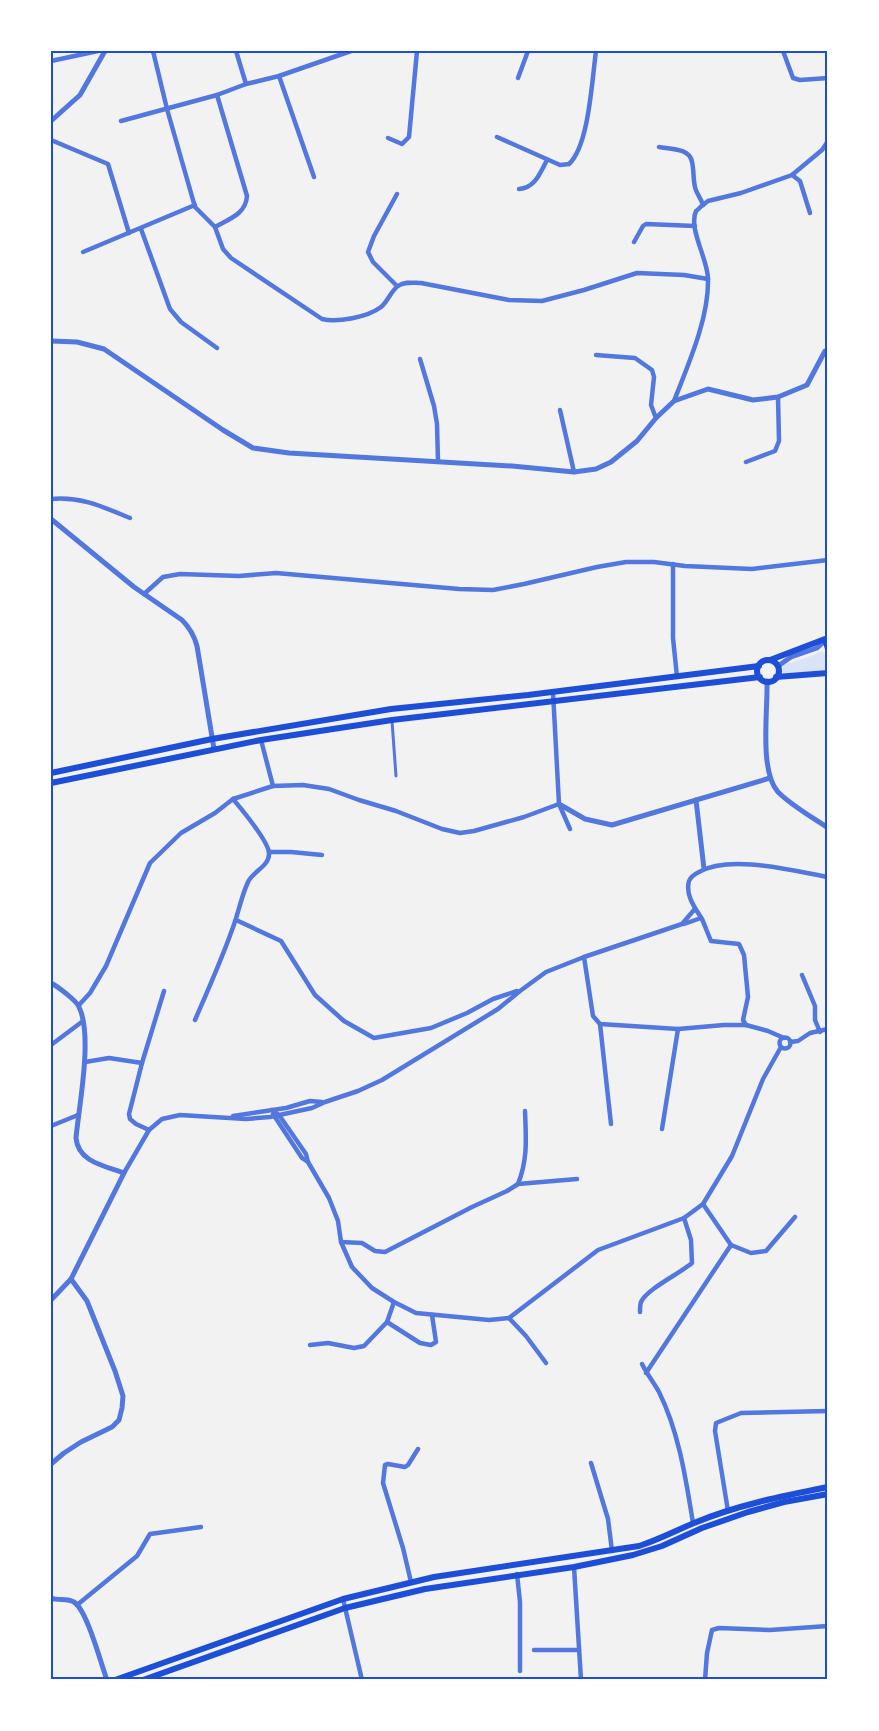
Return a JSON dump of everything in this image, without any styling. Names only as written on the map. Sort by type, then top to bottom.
[{"type":"main road","points":[[51,773],[212,738],[391,709],[553,692],[759,666],[764,661],[826,639],[828,649]]},
{"type":"main road","points":[[770,660],[778,666],[777,677]]},
{"type":"main road","points":[[759,666],[760,677]]},
{"type":"main road","points":[[51,783],[261,740],[392,720],[760,677],[767,681],[777,677],[828,673]]},
{"type":"main road","points":[[115,1680],[343,1599],[434,1577],[612,1551],[645,1544],[728,1511],[783,1495],[826,1486]]},
{"type":"main road","points":[[147,1679],[345,1608],[425,1589],[574,1567],[648,1551],[710,1525],[766,1507],[828,1494]]},
{"type":"street","points":[[51,61],[98,51]]},
{"type":"street","points":[[51,121],[80,95],[105,51]]},
{"type":"street","points":[[153,51],[195,205],[215,227],[223,249],[231,258],[322,319],[338,321],[375,311],[402,284],[421,283],[509,300],[542,301],[637,273],[684,275],[708,279]]},
{"type":"street","points":[[236,51],[246,84]]},
{"type":"street","points":[[121,121],[279,76],[351,51]]},
{"type":"street","points":[[388,138],[402,144],[409,137],[417,51]]},
{"type":"street","points":[[518,78],[528,51]]},
{"type":"street","points":[[497,137],[565,166],[573,161],[582,143],[596,51]]},
{"type":"street","points":[[784,53],[793,78],[800,80],[828,78]]},
{"type":"street","points":[[279,76],[314,177]]},
{"type":"street","points":[[215,227],[242,211],[247,200],[218,94]]},
{"type":"street","points":[[51,140],[108,164],[129,233]]},
{"type":"street","points":[[674,401],[703,321],[708,279],[705,260],[696,235],[696,211],[705,203],[792,175],[822,150],[828,141]]},
{"type":"street","points":[[659,147],[688,154],[692,161],[695,190],[705,203]]},
{"type":"street","points":[[519,189],[532,185],[548,160]]},
{"type":"street","points":[[792,175],[800,181],[810,213]]},
{"type":"street","points":[[397,194],[368,252],[373,262],[398,286]]},
{"type":"street","points":[[83,252],[195,205]]},
{"type":"street","points":[[634,242],[643,226],[646,225],[695,226]]},
{"type":"street","points":[[141,229],[170,309],[177,318],[217,348]]},
{"type":"street","points":[[51,341],[77,342],[104,349],[223,430],[254,448],[289,453],[512,466],[574,472],[596,469],[611,462],[637,441],[674,401],[708,389],[753,400],[778,397],[807,385],[825,351],[828,350]]},
{"type":"street","points":[[596,355],[635,358],[651,369],[654,377],[651,405],[656,418]]},
{"type":"street","points":[[420,359],[434,406],[438,462]]},
{"type":"street","points":[[746,462],[775,451],[779,441],[778,397]]},
{"type":"street","points":[[560,410],[574,472]]},
{"type":"street","points":[[51,499],[87,501],[130,518]]},
{"type":"street","points":[[51,519],[144,594],[182,620],[193,634],[214,749]]},
{"type":"street","points":[[144,594],[164,578],[180,574],[239,576],[276,573],[493,590],[626,562],[752,569],[828,560]]},
{"type":"street","points":[[673,564],[673,638],[677,677]]},
{"type":"street","points":[[778,666],[791,657],[817,648],[826,639]]},
{"type":"street","points":[[767,681],[767,749],[770,778],[775,788],[783,796],[828,828]]},
{"type":"street","points":[[553,692],[559,804],[570,829]]},
{"type":"street","points":[[392,720],[396,776]]},
{"type":"street","points":[[261,740],[273,786]]},
{"type":"street","points":[[559,804],[585,819],[612,825],[770,778]]},
{"type":"street","points":[[79,1005],[90,993],[106,966],[150,863],[181,833],[233,799],[273,786],[303,785],[329,789],[442,829],[460,833],[524,817],[559,804]]},
{"type":"street","points":[[195,1020],[210,988],[249,881],[267,862],[269,852],[257,830],[233,799]]},
{"type":"street","points":[[696,800],[704,869]]},
{"type":"street","points":[[269,852],[322,855]]},
{"type":"street","points":[[746,1025],[743,1020],[748,997],[744,955],[739,944],[711,941],[701,918],[694,910],[688,891],[689,880],[704,869],[734,864],[763,865],[828,877]]},
{"type":"street","points":[[682,924],[694,910]]},
{"type":"street","points":[[51,1300],[71,1279],[124,1173],[155,1123],[169,1116],[180,1115],[230,1117],[243,1113],[275,1114],[312,1108],[358,1091],[382,1080],[498,1009],[546,972],[701,918]]},
{"type":"street","points":[[236,920],[281,941],[315,995],[344,1021],[374,1038],[431,1028],[493,999],[520,990]]},
{"type":"street","points":[[584,957],[593,1016],[600,1024],[611,1124]]},
{"type":"street","points":[[802,975],[815,1006],[815,1020],[820,1032]]},
{"type":"street","points":[[51,992],[54,984],[79,1005],[83,1021],[85,1062],[76,1141],[84,1157],[124,1173]]},
{"type":"street","points":[[149,1130],[136,1124],[130,1119],[129,1114],[164,991]]},
{"type":"street","points":[[51,1045],[83,1021]]},
{"type":"street","points":[[600,1024],[678,1029],[746,1025],[788,1038],[790,1042]]},
{"type":"street","points":[[662,1129],[678,1029]]},
{"type":"street","points":[[790,1042],[798,1041],[810,1033],[828,1029]]},
{"type":"street","points":[[275,1114],[306,1154],[332,1205],[338,1221],[341,1242],[352,1267],[372,1288],[416,1313],[489,1320],[509,1318],[597,1250],[684,1218],[703,1204],[732,1156],[763,1079],[781,1047],[779,1042],[784,1038]]},
{"type":"street","points":[[781,1047],[786,1049],[790,1046],[790,1042]]},
{"type":"street","points":[[85,1062],[109,1058],[142,1063]]},
{"type":"street","points":[[275,1114],[310,1101],[325,1102]]},
{"type":"street","points":[[518,1184],[526,1155],[525,1111]]},
{"type":"street","points":[[51,1126],[78,1115]]},
{"type":"street","points":[[341,1242],[363,1244],[375,1251],[385,1252],[518,1184],[577,1179]]},
{"type":"street","points":[[703,1204],[731,1245],[751,1253],[766,1251],[795,1217]]},
{"type":"street","points":[[640,1312],[641,1302],[653,1289],[692,1263],[691,1240],[684,1218]]},
{"type":"street","points":[[646,1373],[731,1245]]},
{"type":"street","points":[[51,1464],[81,1442],[112,1427],[119,1420],[122,1408],[123,1396],[87,1301],[71,1279]]},
{"type":"street","points":[[310,1346],[328,1343],[354,1348],[364,1346],[387,1322],[394,1302]]},
{"type":"street","points":[[387,1322],[420,1342],[431,1345],[436,1342],[432,1315]]},
{"type":"street","points":[[509,1318],[546,1363]]},
{"type":"street","points":[[642,1364],[659,1392],[675,1434],[693,1523]]},
{"type":"street","points":[[728,1511],[715,1431],[716,1423],[741,1413],[828,1411]]},
{"type":"street","points":[[411,1582],[383,1483],[383,1472],[385,1465],[388,1464],[405,1467],[418,1449]]},
{"type":"street","points":[[591,1463],[608,1519],[612,1551]]},
{"type":"street","points":[[77,1605],[137,1556],[150,1534],[201,1527]]},
{"type":"street","points":[[574,1567],[581,1680]]},
{"type":"street","points":[[518,1574],[520,1671]]},
{"type":"street","points":[[51,1598],[69,1600],[77,1605],[87,1623],[107,1680]]},
{"type":"street","points":[[343,1599],[362,1680]]},
{"type":"street","points":[[705,1680],[712,1630],[719,1628],[770,1630],[828,1626]]},
{"type":"street","points":[[534,1650],[579,1650]]},
{"type":"shaded area","points":[[822,651],[828,659],[828,670],[785,674],[781,671],[783,665]]}]
